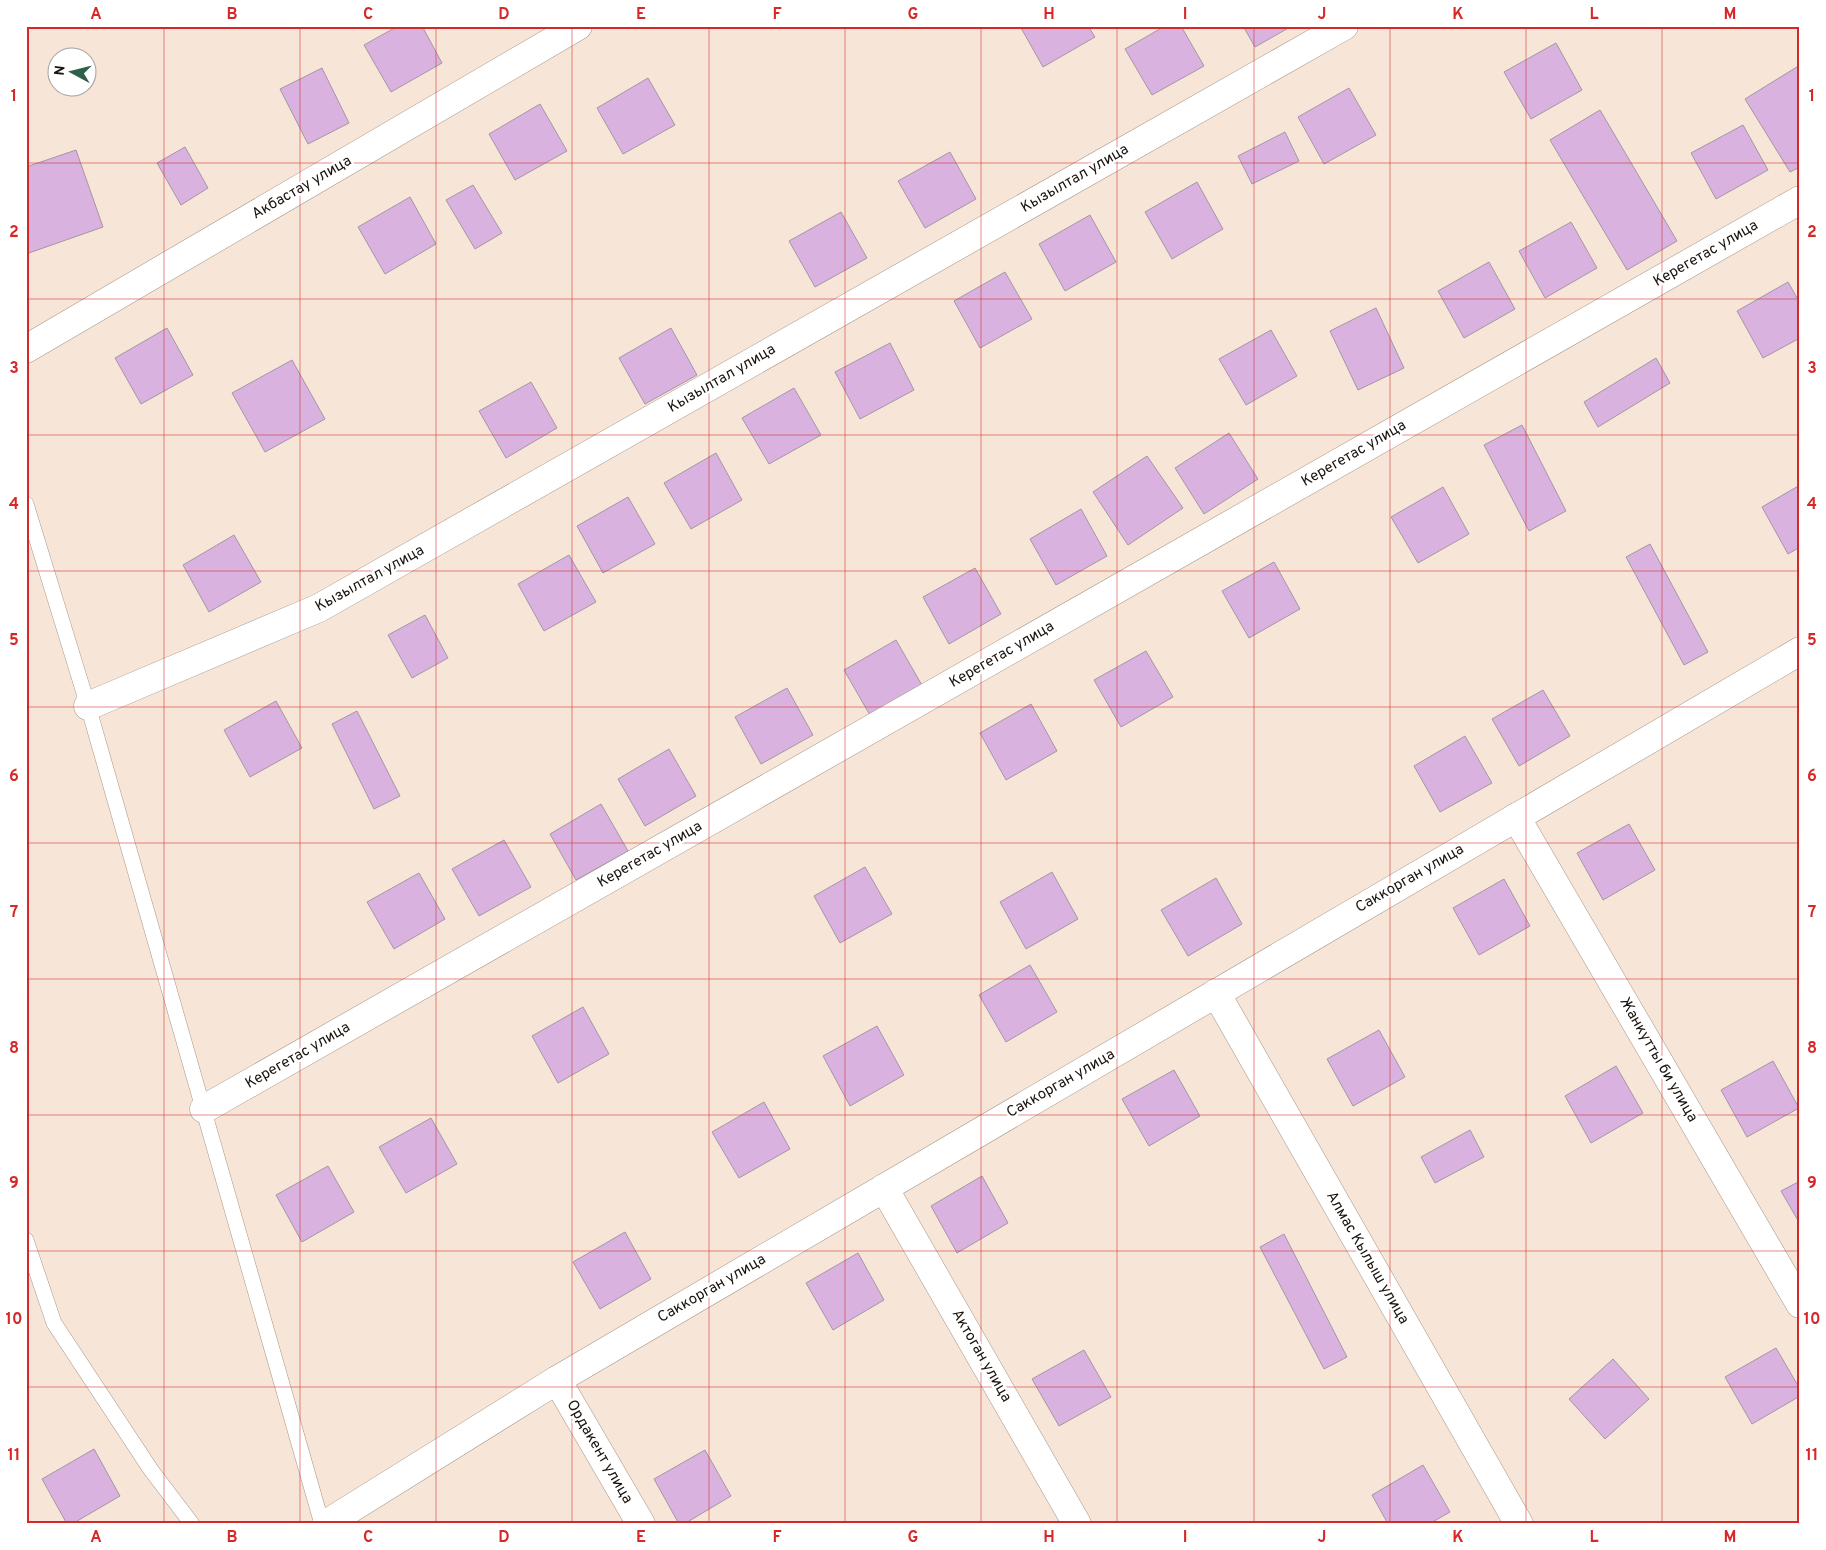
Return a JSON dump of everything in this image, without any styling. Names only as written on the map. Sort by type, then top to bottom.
[{"type":"street","name":"Акбастау улица","points":[[26,349],[578,26]]},
{"type":"street","name":"Кызылтал улица","points":[[88,706],[319,608],[1344,26]]},
{"type":"street","name":"Керегетас улица","points":[[204,1109],[1800,200]]},
{"type":"street","name":"Саккорган улица","points":[[326,1524],[556,1380],[1800,651]]},
{"type":"street","name":"Жанкутты би улица","points":[[1516,817],[1800,1304]]},
{"type":"street","name":"Алмас Кылыш улица","points":[[1216,993],[1519,1524]]},
{"type":"street","name":"Актоган улица","points":[[884,1188],[1077,1524]]},
{"type":"street","name":"Ордакент улица","points":[[556,1380],[641,1524]]},
{"type":"lane","points":[[26,504],[88,706],[322,1524]]},
{"type":"lane","points":[[26,1240],[54,1324],[151,1470],[192,1524]]},
{"type":"building","points":[[398,26],[422,26],[442,63],[391,92],[364,45]]},
{"type":"building","points":[[1020,26],[1088,26],[1095,37],[1043,67]]},
{"type":"building","points":[[1165,26],[1181,26],[1204,66],[1152,95],[1125,49]]},
{"type":"building","points":[[1243,26],[1292,26],[1255,47]]},
{"type":"building","points":[[1556,43],[1582,90],[1531,119],[1504,72]]},
{"type":"building","points":[[1800,65],[1800,167],[1790,172],[1745,99]]},
{"type":"building","points":[[322,68],[349,123],[308,144],[280,89]]},
{"type":"building","points":[[648,78],[675,125],[623,154],[597,108]]},
{"type":"building","points":[[1349,88],[1376,135],[1324,164],[1298,117]]},
{"type":"building","points":[[540,104],[567,151],[515,180],[489,134]]},
{"type":"building","points":[[1600,110],[1677,241],[1627,270],[1550,140]]},
{"type":"building","points":[[1743,125],[1768,170],[1716,199],[1691,153]]},
{"type":"building","points":[[1285,132],[1299,161],[1252,184],[1238,156]]},
{"type":"building","points":[[185,147],[208,188],[181,205],[157,163]]},
{"type":"building","points":[[76,150],[103,227],[26,254],[26,167]]},
{"type":"building","points":[[950,152],[976,199],[925,228],[898,181]]},
{"type":"building","points":[[1197,182],[1223,229],[1172,259],[1145,212]]},
{"type":"building","points":[[473,185],[502,233],[475,249],[446,200]]},
{"type":"building","points":[[410,197],[436,244],[385,274],[358,227]]},
{"type":"building","points":[[841,212],[867,258],[815,287],[789,241]]},
{"type":"building","points":[[1090,215],[1116,262],[1065,291],[1039,244]]},
{"type":"building","points":[[1571,222],[1597,268],[1545,298],[1519,251]]},
{"type":"building","points":[[1489,262],[1515,309],[1464,338],[1438,291]]},
{"type":"building","points":[[1005,272],[1032,319],[980,348],[954,301]]},
{"type":"building","points":[[1788,282],[1800,303],[1800,338],[1763,358],[1737,311]]},
{"type":"building","points":[[1376,308],[1404,368],[1358,390],[1330,331]]},
{"type":"building","points":[[167,328],[193,375],[141,404],[115,358]]},
{"type":"building","points":[[671,328],[697,375],[645,404],[619,358]]},
{"type":"building","points":[[1271,330],[1297,376],[1246,405],[1219,359]]},
{"type":"building","points":[[890,343],[914,390],[860,419],[835,372]]},
{"type":"building","points":[[1656,358],[1670,383],[1598,427],[1584,402]]},
{"type":"building","points":[[292,360],[325,419],[265,452],[232,393]]},
{"type":"building","points":[[531,382],[557,428],[506,458],[479,411]]},
{"type":"building","points":[[794,388],[821,435],[769,464],[742,418]]},
{"type":"building","points":[[1522,425],[1566,511],[1529,531],[1484,445]]},
{"type":"building","points":[[1229,433],[1258,479],[1204,514],[1175,468]]},
{"type":"building","points":[[716,453],[742,500],[691,529],[664,483]]},
{"type":"building","points":[[1147,456],[1183,508],[1128,545],[1093,492]]},
{"type":"building","points":[[1800,485],[1800,547],[1788,554],[1762,507]]},
{"type":"building","points":[[1443,487],[1469,534],[1418,563],[1391,517]]},
{"type":"building","points":[[628,497],[655,544],[603,573],[577,526]]},
{"type":"building","points":[[1081,509],[1107,556],[1056,585],[1030,539]]},
{"type":"building","points":[[234,535],[261,582],[209,612],[183,565]]},
{"type":"building","points":[[1650,544],[1708,652],[1684,665],[1626,557]]},
{"type":"building","points":[[569,555],[596,602],[544,631],[518,584]]},
{"type":"building","points":[[1274,562],[1300,609],[1249,638],[1222,591]]},
{"type":"building","points":[[975,568],[1001,614],[949,644],[923,597]]},
{"type":"building","points":[[425,615],[448,658],[412,678],[388,635]]},
{"type":"building","points":[[896,640],[923,687],[871,717],[844,670]]},
{"type":"building","points":[[1146,651],[1173,697],[1121,727],[1094,680]]},
{"type":"building","points":[[787,688],[813,735],[761,764],[735,717]]},
{"type":"building","points":[[1543,690],[1570,736],[1519,766],[1492,719]]},
{"type":"building","points":[[276,701],[302,748],[250,777],[224,730]]},
{"type":"building","points":[[1031,704],[1057,751],[1006,780],[980,733]]},
{"type":"building","points":[[357,711],[400,796],[374,809],[332,724]]},
{"type":"building","points":[[1465,736],[1492,783],[1440,812],[1414,766]]},
{"type":"building","points":[[669,749],[696,796],[645,826],[618,779]]},
{"type":"building","points":[[601,804],[628,851],[576,880],[550,834]]},
{"type":"building","points":[[1629,824],[1655,870],[1603,900],[1577,853]]},
{"type":"building","points":[[504,840],[531,887],[479,916],[452,869]]},
{"type":"building","points":[[865,867],[892,914],[840,943],[814,896]]},
{"type":"building","points":[[1052,872],[1078,919],[1026,949],[1000,902]]},
{"type":"building","points":[[419,873],[445,919],[394,949],[367,902]]},
{"type":"building","points":[[1216,878],[1242,924],[1188,956],[1161,910]]},
{"type":"building","points":[[1504,879],[1530,926],[1479,955],[1453,908]]},
{"type":"building","points":[[1030,965],[1057,1012],[1006,1042],[979,995]]},
{"type":"building","points":[[583,1007],[609,1054],[558,1083],[532,1036]]},
{"type":"building","points":[[877,1026],[904,1075],[850,1106],[823,1056]]},
{"type":"building","points":[[1379,1030],[1405,1077],[1353,1106],[1327,1059]]},
{"type":"building","points":[[1773,1061],[1799,1108],[1747,1137],[1721,1090]]},
{"type":"building","points":[[1616,1066],[1643,1113],[1591,1143],[1565,1096]]},
{"type":"building","points":[[1174,1070],[1200,1116],[1149,1146],[1122,1099]]},
{"type":"building","points":[[764,1102],[790,1149],[739,1178],[712,1132]]},
{"type":"building","points":[[431,1118],[457,1164],[406,1193],[379,1147]]},
{"type":"building","points":[[1470,1130],[1484,1157],[1435,1183],[1421,1157]]},
{"type":"building","points":[[328,1166],[354,1212],[302,1242],[276,1195]]},
{"type":"building","points":[[982,1176],[1008,1223],[957,1253],[931,1206]]},
{"type":"building","points":[[1800,1181],[1800,1224],[1781,1191]]},
{"type":"building","points":[[625,1232],[651,1279],[600,1309],[573,1262]]},
{"type":"building","points":[[1284,1234],[1347,1357],[1324,1369],[1260,1247]]},
{"type":"building","points":[[858,1253],[884,1300],[833,1330],[806,1283]]},
{"type":"building","points":[[1776,1348],[1800,1389],[1800,1396],[1752,1424],[1725,1377]]},
{"type":"building","points":[[1084,1350],[1111,1397],[1059,1426],[1032,1379]]},
{"type":"building","points":[[1613,1359],[1649,1399],[1605,1439],[1569,1399]]},
{"type":"building","points":[[94,1449],[120,1496],[72,1524],[67,1524],[42,1479]]},
{"type":"building","points":[[705,1450],[731,1496],[684,1524],[679,1524],[654,1479]]},
{"type":"building","points":[[1423,1465],[1450,1512],[1429,1524],[1388,1524],[1372,1495]]}]
